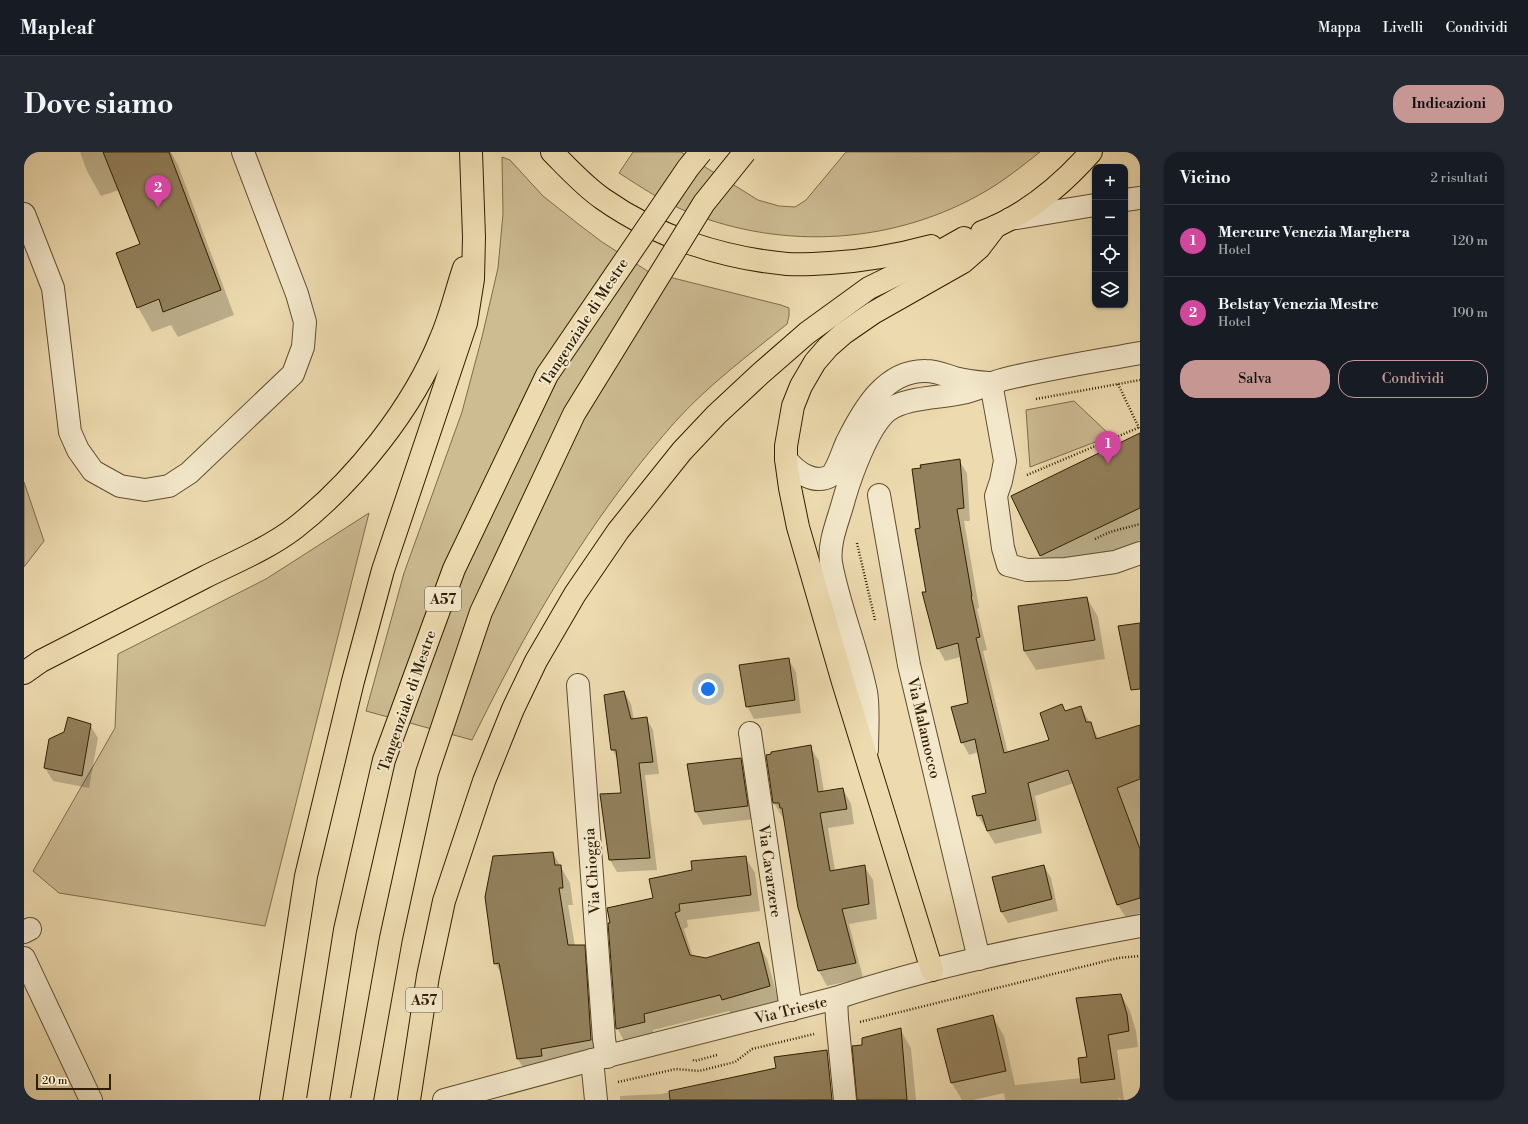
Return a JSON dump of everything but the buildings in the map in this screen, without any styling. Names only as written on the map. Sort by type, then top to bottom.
[{"type":"highway","points":[[271,1100],[306,876],[353,681],[383,570],[466,323],[473,278],[474,237],[471,152]]},
{"type":"highway","points":[[552,152],[573,174],[603,199],[635,218],[671,236],[711,251],[788,264],[855,261],[904,254],[964,238],[1002,223],[1029,209],[1076,169],[1091,152]]},
{"type":"highway","name":"Tangenziale di Mestre","points":[[318,1100],[345,930],[384,760],[454,569],[547,375],[684,174],[701,152]]},
{"type":"highway","name":"A57","points":[[362,1100],[390,938],[426,773],[481,612],[574,414],[704,203],[745,152]]},
{"type":"highway","points":[[932,970],[842,682],[798,527],[786,459],[788,433],[793,406],[801,386],[828,347],[844,333],[873,313],[963,262],[979,248],[1002,223]]},
{"type":"highway","points":[[24,673],[41,661],[260,550],[295,528],[353,475],[383,438],[407,402],[442,338],[474,237]]},
{"type":"highway","name":"A57","points":[[409,1100],[428,976],[444,901],[484,781],[503,731],[543,648],[575,594],[638,504],[682,451],[707,424],[760,374],[807,333],[869,288],[918,264],[964,238]]},
{"type":"street","points":[[24,214],[53,288],[70,432],[78,450],[92,471],[120,486],[145,490],[169,486],[189,473],[293,374],[303,347],[304,322],[297,294],[243,152]]},
{"type":"street","points":[[1128,200],[1140,198]]},
{"type":"street","points":[[1002,223],[1092,206]]},
{"type":"street","points":[[867,760],[866,693],[831,562],[832,542],[848,485],[869,436],[879,420],[886,412],[894,407],[909,402],[962,393],[1008,378],[1140,353]]},
{"type":"street","points":[[786,459],[794,469],[803,475],[821,479],[832,475],[847,443],[869,404],[877,393],[887,384],[904,375],[925,371],[991,383]]},
{"type":"street","points":[[991,383],[1005,461],[996,496],[1003,548],[1008,565],[1027,570],[1066,569],[1115,562],[1140,553]]},
{"type":"street","name":"Via Malamocco","points":[[879,496],[909,665],[979,959]]},
{"type":"street","name":"Via Chioggia","points":[[578,685],[604,1039],[600,1058],[596,1100]]},
{"type":"street","name":"Via Cavarzere","points":[[750,733],[791,1010]]},
{"type":"street","name":"Via Trieste","points":[[453,1098],[600,1058],[836,998],[932,970],[1045,944],[1140,926]]},
{"type":"street","points":[[24,958],[90,1100]]},
{"type":"street","points":[[836,998],[845,1100]]},
{"type":"path","points":[[1033,399],[1140,380]]},
{"type":"path","points":[[1025,468],[1026,475],[1140,427],[1118,384]]},
{"type":"path","points":[[1093,540],[1110,532],[1140,524]]},
{"type":"path","points":[[854,1024],[1118,958],[1140,956]]},
{"type":"path","points":[[614,1083],[676,1069],[699,1071],[735,1062],[752,1049],[817,1033]]},
{"type":"shaded area","points":[[633,152],[681,152],[758,200],[779,206],[795,207],[806,200],[846,152],[1040,152],[1007,178],[986,191],[951,209],[915,222],[877,231],[839,236],[801,236],[762,233],[725,224],[688,212],[670,204],[619,173]]},
{"type":"shaded area","points":[[502,157],[510,160],[543,196],[577,223],[602,242],[649,272],[781,305],[789,308],[789,316],[787,324],[729,371],[688,408],[652,449],[609,505],[588,534],[550,594],[515,656],[472,740],[366,711],[404,573],[462,412],[482,337],[498,268],[503,214]]},
{"type":"shaded area","points":[[1074,401],[1111,436],[1030,467],[1026,410]]},
{"type":"shaded area","points":[[24,482],[44,541],[24,567]]},
{"type":"shaded area","points":[[369,513],[265,926],[59,893],[33,871],[115,728],[118,654],[266,579]]},
{"type":"place","name":"Belstay Venezia Mestre","points":[[158,208]]},
{"type":"place","name":"Mercure Venezia Marghera","points":[[1108,464]]}]
